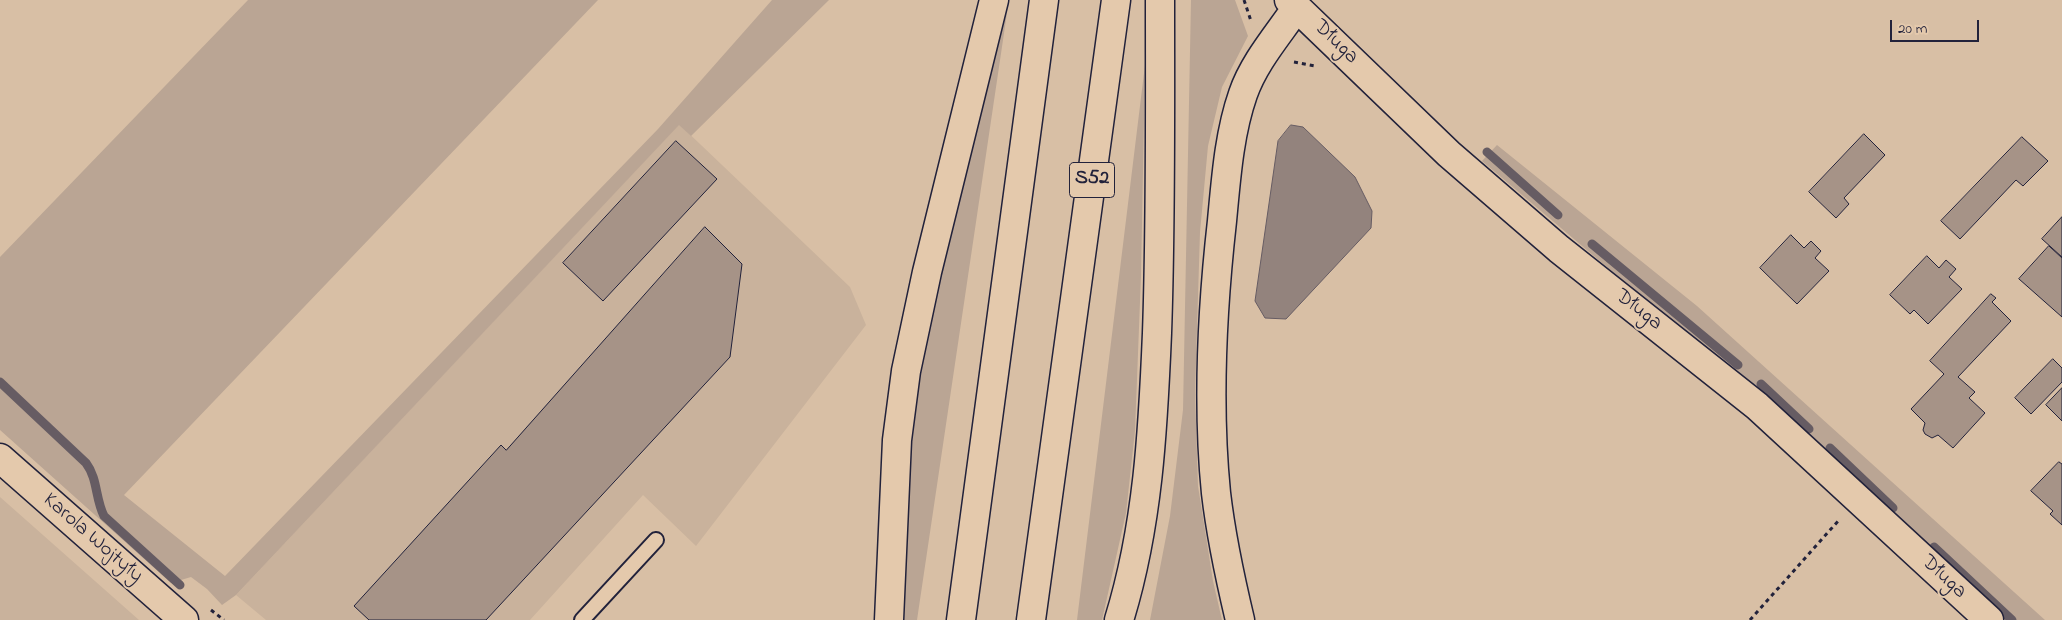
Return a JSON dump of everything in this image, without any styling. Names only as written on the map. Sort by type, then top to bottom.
[{"type":"main road","points":[[889,620],[897,440],[906,371],[927,272],[994,0]]},
{"type":"main road","points":[[962,620],[1044,0]]},
{"type":"main road","name":"S52","points":[[1031,620],[1116,0]]},
{"type":"main road","points":[[1119,620],[1128,591],[1144,518],[1153,433],[1158,293],[1160,0]]},
{"type":"main road","points":[[1240,620],[1230,576],[1216,494],[1212,429],[1218,259],[1231,142],[1243,93],[1264,54],[1297,2]]},
{"type":"main road","name":"Długa","points":[[1297,2],[1449,154],[1559,249],[1757,406],[1989,620]]},
{"type":"main road","name":"Karola Wojtyły","points":[[0,458],[184,620]]},
{"type":"lane","points":[[582,620],[656,540]]},
{"type":"path","points":[[1750,620],[1857,500]]},
{"type":"shaded area","points":[[248,0],[598,0],[124,495],[225,576],[658,129],[772,0],[829,0],[691,136],[679,125],[236,595],[222,605],[207,589],[191,577],[171,583],[0,430],[0,257]]},
{"type":"shaded area","points":[[1191,0],[1235,0],[1248,36],[1222,87],[1208,146],[1200,232],[1195,394],[1198,486],[1213,581],[1222,620],[1150,620],[1170,516],[1183,410]]},
{"type":"shaded area","points":[[1007,13],[917,620],[902,620],[909,448],[927,333],[979,109]]},
{"type":"shaded area","points":[[1145,65],[1141,276],[1135,431],[1126,513],[1102,620],[1077,620]]},
{"type":"shaded area","points":[[679,124],[850,287],[866,325],[696,546],[643,495],[530,620],[266,620],[236,595]]},
{"type":"shaded area","points":[[1291,125],[1303,127],[1355,177],[1372,211],[1371,228],[1286,319],[1265,318],[1255,301],[1278,141]]},
{"type":"shaded area","points":[[1497,145],[1697,306],[2045,620],[2008,620],[1766,395],[1634,290],[1482,161]]},
{"type":"shaded area","points":[[0,497],[139,620],[0,620]]},
{"type":"building","points":[[1864,134],[1885,155],[1844,198],[1849,204],[1836,218],[1809,192]]},
{"type":"building","points":[[2022,137],[2048,161],[2023,186],[2016,180],[1960,239],[1941,221]]},
{"type":"building","points":[[676,141],[717,179],[603,301],[563,263]]},
{"type":"building","points":[[2062,217],[2062,257],[2042,239]]},
{"type":"building","points":[[705,227],[742,264],[730,357],[486,620],[369,620],[354,606],[501,445],[506,450]]},
{"type":"building","points":[[1791,235],[1804,248],[1811,241],[1821,251],[1815,258],[1829,271],[1797,304],[1760,268]]},
{"type":"building","points":[[2049,246],[2062,258],[2062,317],[2019,279]]},
{"type":"building","points":[[1927,256],[1939,268],[1946,260],[1956,269],[1949,277],[1962,289],[1928,324],[1914,310],[1910,314],[1890,295]]},
{"type":"building","points":[[1991,294],[1996,298],[1992,302],[2011,321],[1958,377],[1975,392],[1969,398],[1985,413],[1953,448],[1938,435],[1932,438],[1925,434],[1923,430],[1925,423],[1911,409],[1944,374],[1930,361]]},
{"type":"building","points":[[2053,359],[2062,368],[2062,382],[2031,414],[2015,398]]},
{"type":"building","points":[[2062,388],[2062,421],[2046,405]]},
{"type":"building","points":[[2059,462],[2062,464],[2062,525],[2050,514],[2053,511],[2031,491]]},
{"type":"waterway","points":[[1487,152],[1558,215]]},
{"type":"waterway","points":[[1592,244],[1738,365]]},
{"type":"waterway","points":[[0,382],[86,463],[93,475],[104,516],[180,585]]},
{"type":"waterway","points":[[1761,384],[1809,429]]},
{"type":"waterway","points":[[1830,448],[1893,508]]},
{"type":"waterway","points":[[1934,547],[2012,620]]}]
